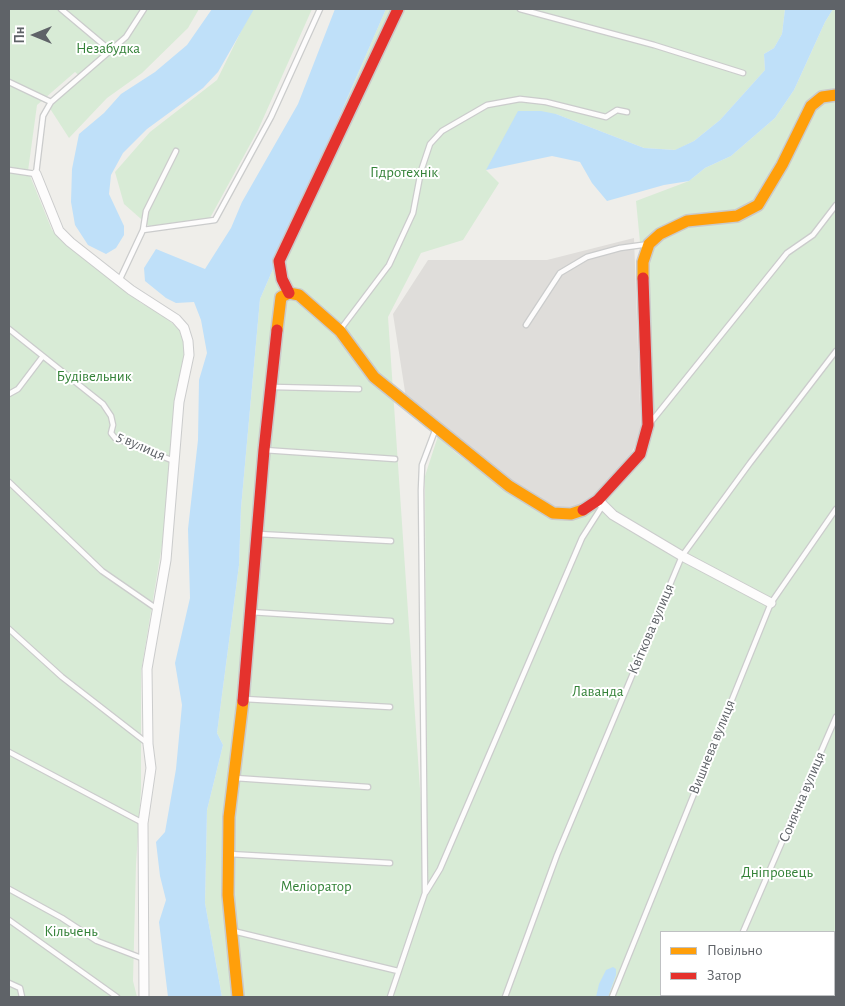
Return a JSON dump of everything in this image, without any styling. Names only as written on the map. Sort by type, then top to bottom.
[{"type":"street","points":[[288,293],[282,279],[279,261],[398,9]]},
{"type":"street","points":[[238,997],[228,895],[229,817],[244,699],[264,450],[273,386],[281,297],[288,293],[299,295],[340,331],[374,377],[509,486],[553,513],[571,514],[585,509],[600,503],[640,454],[648,425],[643,262],[649,244],[660,234],[687,221],[736,216],[758,205],[782,165],[811,106],[822,97],[836,95]]},
{"type":"street","points":[[36,174],[59,231],[70,242],[120,279],[131,290],[176,319],[184,328],[188,341],[189,355],[179,402],[166,560],[147,670],[148,744],[151,768],[143,822],[144,997]]},
{"type":"street","points":[[600,503],[613,516],[682,556],[771,603]]},
{"type":"lane","points":[[61,9],[112,51]]},
{"type":"lane","points":[[9,170],[36,174],[43,116],[51,102],[126,37],[144,9]]},
{"type":"lane","points":[[143,230],[215,220],[271,117],[320,9]]},
{"type":"lane","points":[[520,9],[654,45],[743,73]]},
{"type":"lane","points":[[9,82],[51,102]]},
{"type":"lane","points":[[340,331],[389,265],[413,213],[421,171],[430,144],[442,131],[487,105],[520,99],[546,102],[606,117],[617,110],[627,112]]},
{"type":"lane","points":[[120,279],[143,230],[146,211],[176,151]]},
{"type":"lane","points":[[648,425],[787,253],[814,236],[836,206]]},
{"type":"lane","points":[[526,325],[560,273],[587,257],[620,248],[649,244]]},
{"type":"lane","name":"5 вулиця","points":[[9,329],[103,404],[111,416],[113,425],[111,433],[115,438],[174,460]]},
{"type":"lane","name":"Квіткова вулиця","points":[[505,997],[557,855],[682,556],[836,350]]},
{"type":"lane","points":[[9,394],[18,388],[43,356]]},
{"type":"lane","points":[[273,386],[359,389]]},
{"type":"lane","points":[[425,893],[420,490],[422,465],[436,428]]},
{"type":"lane","points":[[264,450],[394,459]]},
{"type":"lane","points":[[9,482],[102,571],[157,609]]},
{"type":"lane","points":[[390,997],[425,893],[440,870],[582,538],[600,503]]},
{"type":"lane","name":"Вишнева вулиця","points":[[612,997],[771,603],[836,509]]},
{"type":"lane","points":[[257,534],[391,541]]},
{"type":"lane","points":[[250,612],[391,621]]},
{"type":"lane","points":[[9,630],[62,677],[148,744]]},
{"type":"lane","points":[[244,699],[390,707]]},
{"type":"lane","name":"Сонячна вулиця","points":[[743,931],[836,717]]},
{"type":"lane","points":[[9,752],[143,822]]},
{"type":"lane","points":[[235,778],[368,786]]},
{"type":"lane","points":[[228,854],[390,863]]},
{"type":"lane","points":[[9,889],[62,918],[97,941],[144,959]]},
{"type":"lane","points":[[9,920],[117,997]]},
{"type":"lane","points":[[233,932],[398,971]]},
{"type":"lane","points":[[9,983],[20,988],[22,997]]},
{"type":"shaded area","points":[[634,238],[641,433],[630,456],[595,494],[571,510],[557,509],[510,481],[406,398],[393,314],[428,260],[547,260]]},
{"type":"green space","name":"Будівельник","points":[[9,9],[199,9],[188,28],[142,73],[107,98],[69,138],[49,107],[82,78],[75,72],[37,105],[28,171],[52,230],[141,303],[163,315],[183,333],[185,356],[164,533],[141,672],[141,790],[136,864],[133,981],[137,997],[9,997]]},
{"type":"green space","points":[[252,9],[312,9],[258,130],[210,218],[149,226],[124,204],[115,172],[150,132],[217,80]]},
{"type":"green space","points":[[386,9],[785,9],[782,34],[774,48],[764,54],[765,70],[720,120],[694,141],[676,150],[644,148],[556,114],[486,170],[499,183],[463,240],[421,253],[388,317],[427,892],[425,476],[438,436],[456,453],[517,498],[556,520],[581,518],[611,496],[642,462],[652,432],[648,325],[636,201],[689,181],[705,168],[731,156],[775,118],[794,90],[825,22],[833,9],[836,9],[836,997],[222,997],[205,903],[207,810],[223,745],[217,733],[239,565],[241,508],[260,299]]},
{"type":"water","points":[[212,9],[254,9],[218,72],[203,88],[147,129],[123,153],[111,175],[109,194],[124,226],[124,235],[116,248],[106,254],[88,245],[75,225],[71,202],[72,169],[79,134],[104,113],[121,94],[155,72],[187,45]]},
{"type":"water","points":[[335,9],[386,9],[260,299],[241,508],[239,565],[217,733],[223,745],[207,810],[205,903],[222,997],[168,997],[159,922],[166,900],[160,876],[156,842],[165,832],[176,769],[182,705],[175,663],[190,598],[188,529],[198,440],[199,380],[207,353],[201,320],[194,302],[176,303],[166,298],[145,281],[144,268],[156,249],[205,269],[231,228],[242,202],[298,104]]},
{"type":"water","points":[[785,9],[833,9],[825,22],[794,90],[775,118],[731,156],[705,168],[689,181],[664,185],[607,201],[592,183],[580,162],[552,156],[486,170],[518,111],[541,111],[556,114],[644,148],[675,150],[694,141],[720,120],[765,70],[764,54],[774,48],[782,34]]},
{"type":"water","points":[[613,967],[616,969],[616,975],[608,997],[596,997],[599,984],[606,970]]},
{"type":"traffic: slow","points":[[643,278],[643,262],[649,244],[660,234],[687,221],[737,216],[758,205],[782,165],[811,106],[822,97],[836,95]]},
{"type":"traffic: slow","points":[[277,330],[281,297],[289,293],[299,295],[340,331],[374,377],[509,486],[553,513],[571,514],[583,510]]},
{"type":"traffic: slow","points":[[238,997],[228,895],[229,817],[243,701]]},
{"type":"traffic: jam","points":[[289,293],[282,279],[279,261],[398,9]]},
{"type":"traffic: jam","points":[[583,510],[598,500],[640,454],[648,425],[643,278]]},
{"type":"traffic: jam","points":[[243,701],[264,450],[277,330]]},
{"type":"park label","name":"Незабудка","points":[[108,48]]},
{"type":"park label","name":"Гідротехнік","points":[[404,172]]},
{"type":"park label","name":"Лаванда","points":[[598,691]]},
{"type":"park label","name":"Дніпровець","points":[[777,872]]},
{"type":"park label","name":"Меліоратор","points":[[316,886]]},
{"type":"park label","name":"Кільчень","points":[[71,931]]}]
